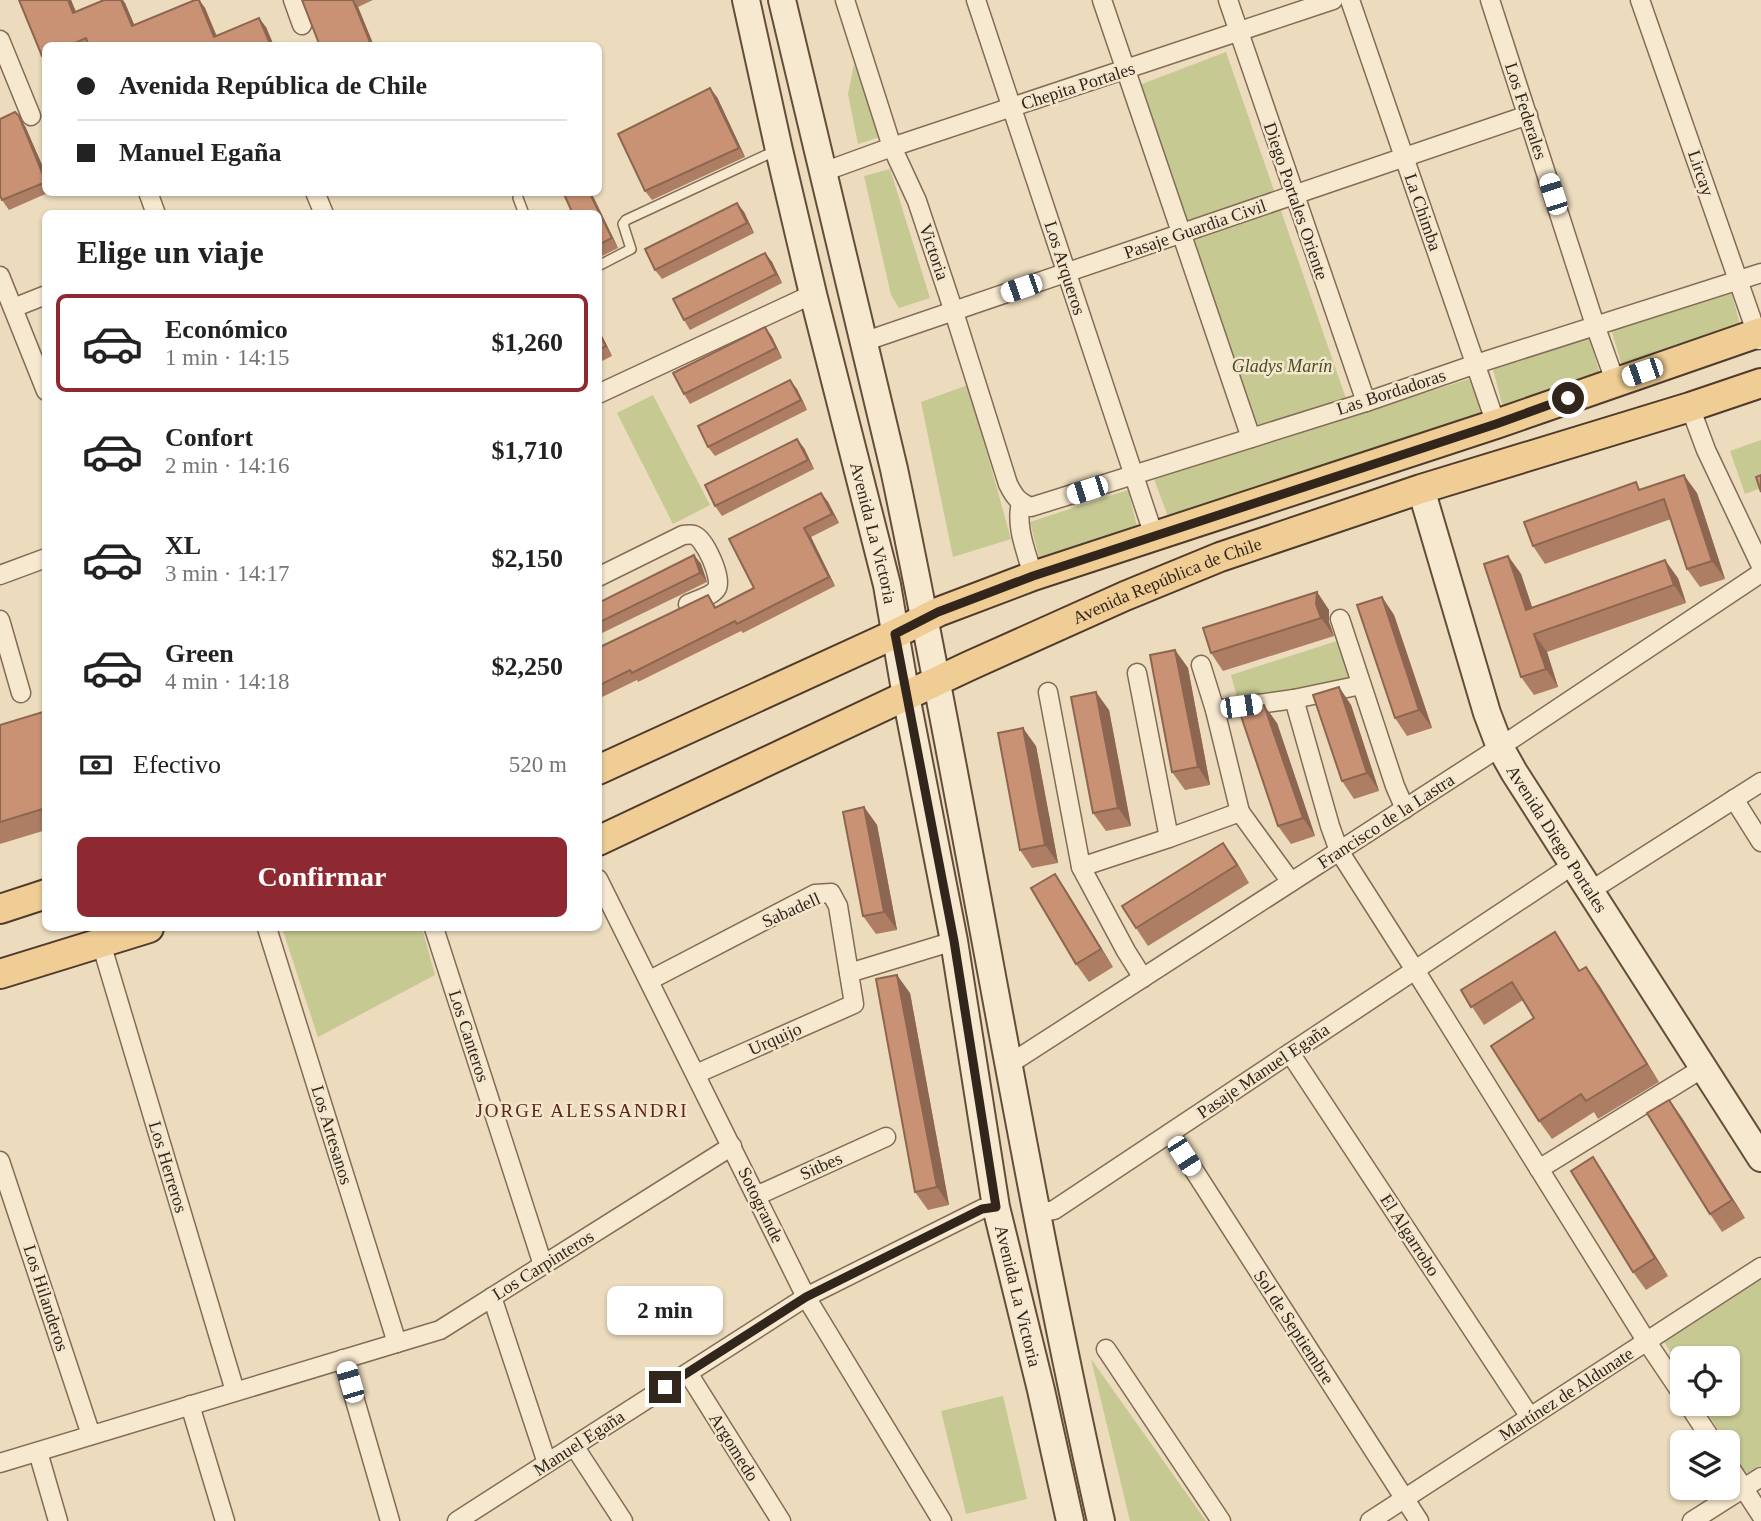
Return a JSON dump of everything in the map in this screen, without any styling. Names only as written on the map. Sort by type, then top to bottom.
[{"type":"main road","name":"Avenida La Victoria","points":[[746,0],[813,293],[887,585],[954,941],[996,1207],[1070,1521]]},
{"type":"main road","name":"Avenida La Victoria","points":[[782,0],[894,469],[947,732],[1008,1065],[1101,1521]]},
{"type":"main road","points":[[602,768],[938,612],[1033,576],[1496,424],[1615,381],[1759,337]]},
{"type":"main road","name":"Avenida República de Chile","points":[[602,840],[1094,609],[1220,557],[1421,489],[1761,383]]},
{"type":"main road","name":"Avenida Diego Portales","points":[[1421,489],[1487,713],[1500,747],[1761,1158]]},
{"type":"main road","points":[[0,909],[42,895]]},
{"type":"main road","points":[[0,974],[139,931]]},
{"type":"street","points":[[293,0],[302,25]]},
{"type":"street","name":"Victoria","points":[[845,0],[892,147],[917,201],[1008,484],[1021,503]]},
{"type":"street","name":"Los Arqueros","points":[[976,0],[1153,536]]},
{"type":"street","points":[[1102,0],[1251,438]]},
{"type":"street","name":"Diego Portales Oriente","points":[[1228,0],[1366,402]]},
{"type":"street","name":"Chepita Portales","points":[[823,172],[1333,0]]},
{"type":"street","name":"La Chimba","points":[[1350,0],[1496,424]]},
{"type":"street","name":"Los Federales","points":[[1490,0],[1615,381]]},
{"type":"street","name":"Lircay","points":[[1640,0],[1759,337]]},
{"type":"street","points":[[0,40],[31,116]]},
{"type":"street","name":"Pasaje Guardia Civil","points":[[863,342],[1528,115]]},
{"type":"street","name":"Las Bordadoras","points":[[1021,503],[1031,507],[1041,504],[1366,402],[1595,325],[1761,273]]},
{"type":"street","points":[[0,276],[42,381]]},
{"type":"street","points":[[602,392],[813,293]]},
{"type":"street","points":[[13,308],[42,297]]},
{"type":"street","points":[[1690,407],[1706,450],[1761,565]]},
{"type":"street","points":[[1021,503],[1020,526],[1033,576]]},
{"type":"street","points":[[602,575],[682,535],[694,535],[705,544],[719,578],[718,586],[715,592],[668,614]]},
{"type":"street","points":[[0,575],[42,559]]},
{"type":"street","name":"Francisco de la Lastra","points":[[1008,1065],[1500,747],[1761,573]]},
{"type":"street","points":[[1340,619],[1405,809]]},
{"type":"street","points":[[0,620],[21,693]]},
{"type":"street","points":[[1201,665],[1216,710],[1240,812],[1291,882]]},
{"type":"street","points":[[1137,673],[1169,838]]},
{"type":"street","points":[[1216,710],[1294,699],[1361,685]]},
{"type":"street","points":[[1048,692],[1080,867],[1143,978]]},
{"type":"street","points":[[1294,699],[1339,851],[1670,1376]]},
{"type":"street","points":[[1590,891],[1761,782]]},
{"type":"street","points":[[1734,799],[1761,842]]},
{"type":"street","points":[[1080,867],[1240,812]]},
{"type":"street","name":"Pasaje Manuel Egaña","points":[[1038,1213],[1054,1210],[1573,865]]},
{"type":"street","name":"Sotogrande","points":[[602,887],[806,1297],[942,1521]]},
{"type":"street","name":"Sabadell","points":[[650,980],[815,894],[831,893],[838,906],[854,1004]]},
{"type":"street","name":"Los Artesanos","points":[[268,931],[397,1343]]},
{"type":"street","name":"Los Canteros","points":[[435,931],[543,1265]]},
{"type":"street","points":[[849,973],[954,941]]},
{"type":"street","name":"Los Herreros","points":[[101,943],[235,1391]]},
{"type":"street","name":"Urquijo","points":[[696,1074],[854,1004]]},
{"type":"street","name":"El Algarrobo","points":[[1290,1054],[1530,1417]]},
{"type":"street","points":[[1539,1169],[1703,1068]]},
{"type":"street","name":"Sol de Septiembre","points":[[1170,1133],[1419,1521]]},
{"type":"street","name":"Sitbes","points":[[756,1196],[886,1137]]},
{"type":"street","name":"Los Carpinteros","points":[[343,1359],[440,1330],[732,1146]]},
{"type":"street","name":"Los Hilanderos","points":[[0,1161],[91,1435]]},
{"type":"street","name":"Manuel Egaña","points":[[464,1519],[806,1297],[982,1209],[996,1207]]},
{"type":"street","name":"Martínez de Aldunate","points":[[1370,1521],[1761,1268]]},
{"type":"street","points":[[492,1297],[547,1463]]},
{"type":"street","points":[[1106,1349],[1221,1521]]},
{"type":"street","points":[[0,1463],[343,1359],[390,1521]]},
{"type":"street","name":"Argomedo","points":[[688,1373],[781,1521]]},
{"type":"street","points":[[190,1405],[225,1521]]},
{"type":"street","points":[[574,1446],[623,1521]]},
{"type":"street","points":[[38,1451],[58,1521]]},
{"type":"street","points":[[1692,1521],[1761,1478]]},
{"type":"street","points":[[1740,1482],[1761,1515]]},
{"type":"lane","points":[[602,264],[631,248],[623,224],[626,220],[779,150]]},
{"type":"lane","points":[[518,198],[522,210]]},
{"type":"green space","name":"Gladys Marín","points":[[1226,52],[1350,410],[1253,437],[1134,87]]},
{"type":"green space","points":[[854,64],[880,137],[858,144],[848,94]]},
{"type":"green space","points":[[890,169],[930,298],[899,308],[891,295],[864,176]]},
{"type":"green space","points":[[1731,291],[1741,328],[1622,366],[1611,329]]},
{"type":"green space","points":[[1589,337],[1601,378],[1503,408],[1493,369]]},
{"type":"green space","points":[[1469,379],[1484,414],[1170,522],[1154,479]]},
{"type":"green space","points":[[968,385],[1011,539],[953,557],[921,402]]},
{"type":"green space","points":[[653,395],[710,505],[673,524],[617,413]]},
{"type":"green space","points":[[1761,440],[1761,488],[1745,494],[1730,451]]},
{"type":"green space","points":[[1128,490],[1138,530],[1040,562],[1030,522]]},
{"type":"green space","points":[[1343,639],[1360,693],[1241,711],[1231,675]]},
{"type":"green space","points":[[283,931],[423,931],[435,975],[318,1037]]},
{"type":"green space","points":[[1761,1279],[1761,1465],[1746,1474],[1740,1464],[1740,1430],[1718,1430],[1710,1416],[1740,1416],[1740,1346],[1670,1346],[1670,1351],[1663,1340]]},
{"type":"green space","points":[[1091,1359],[1206,1521],[1130,1521]]},
{"type":"green space","points":[[1003,1396],[1027,1499],[966,1514],[941,1411]]},
{"type":"building","points":[[19,0],[68,0],[73,13],[104,0],[121,0],[132,26],[199,0],[214,37],[259,18],[269,42],[88,42],[86,38],[77,42],[42,42],[42,56]]},
{"type":"building","points":[[302,0],[353,0],[370,42],[318,42]]},
{"type":"building","points":[[710,88],[739,148],[645,191],[618,134]]},
{"type":"building","points":[[15,112],[19,116],[42,172],[42,184],[2,200],[0,195],[0,119]]},
{"type":"building","points":[[565,196],[591,196],[598,210],[571,210]]},
{"type":"building","points":[[737,203],[747,223],[655,270],[645,249]]},
{"type":"building","points":[[602,218],[612,238],[602,243]]},
{"type":"building","points":[[765,253],[776,274],[684,320],[673,299]]},
{"type":"building","points":[[765,327],[776,348],[684,394],[673,373]]},
{"type":"building","points":[[790,380],[801,400],[708,447],[698,426]]},
{"type":"building","points":[[797,439],[808,460],[715,506],[705,485]]},
{"type":"building","points":[[1684,475],[1712,561],[1687,569],[1664,499],[1533,546],[1524,522],[1636,482],[1639,490]]},
{"type":"building","points":[[1761,475],[1761,492],[1756,477]]},
{"type":"building","points":[[821,493],[832,514],[804,528],[829,577],[737,624],[735,621],[632,673],[630,670],[602,684],[602,646],[708,595],[715,608],[754,588],[729,539]]},
{"type":"building","points":[[694,555],[700,573],[602,621],[602,601]]},
{"type":"building","points":[[1508,556],[1526,610],[1665,560],[1674,585],[1534,634],[1546,669],[1521,677],[1484,564]]},
{"type":"building","points":[[1317,592],[1316,604],[1321,618],[1211,653],[1203,628]]},
{"type":"building","points":[[1382,597],[1419,710],[1395,718],[1357,605]]},
{"type":"building","points":[[1175,650],[1198,767],[1172,772],[1150,655]]},
{"type":"building","points":[[1339,687],[1367,773],[1342,781],[1313,695]]},
{"type":"building","points":[[1096,692],[1118,808],[1093,813],[1071,697]]},
{"type":"building","points":[[1264,705],[1303,818],[1278,826],[1240,713]]},
{"type":"building","points":[[42,712],[42,809],[0,822],[0,725]]},
{"type":"building","points":[[1023,728],[1045,845],[1020,850],[998,733]]},
{"type":"building","points":[[864,807],[884,912],[863,916],[843,812]]},
{"type":"building","points":[[1223,843],[1237,865],[1136,928],[1122,906]]},
{"type":"building","points":[[1055,874],[1101,949],[1076,964],[1031,888]]},
{"type":"building","points":[[1555,932],[1579,971],[1586,967],[1647,1064],[1586,1101],[1581,1094],[1539,1121],[1491,1046],[1534,1018],[1512,982],[1471,1007],[1461,990]]},
{"type":"building","points":[[897,975],[937,1187],[915,1192],[876,979]]},
{"type":"building","points":[[1669,1100],[1732,1200],[1710,1214],[1647,1113]]},
{"type":"building","points":[[1593,1157],[1655,1258],[1633,1272],[1571,1171]]},
{"type":"district","name":"JORGE ALESSANDRI","points":[[582,1110]]},
{"type":"route","points":[[665,1387],[806,1297],[982,1209],[996,1207],[954,941],[895,634],[938,612],[1033,576],[1568,398]]}]
